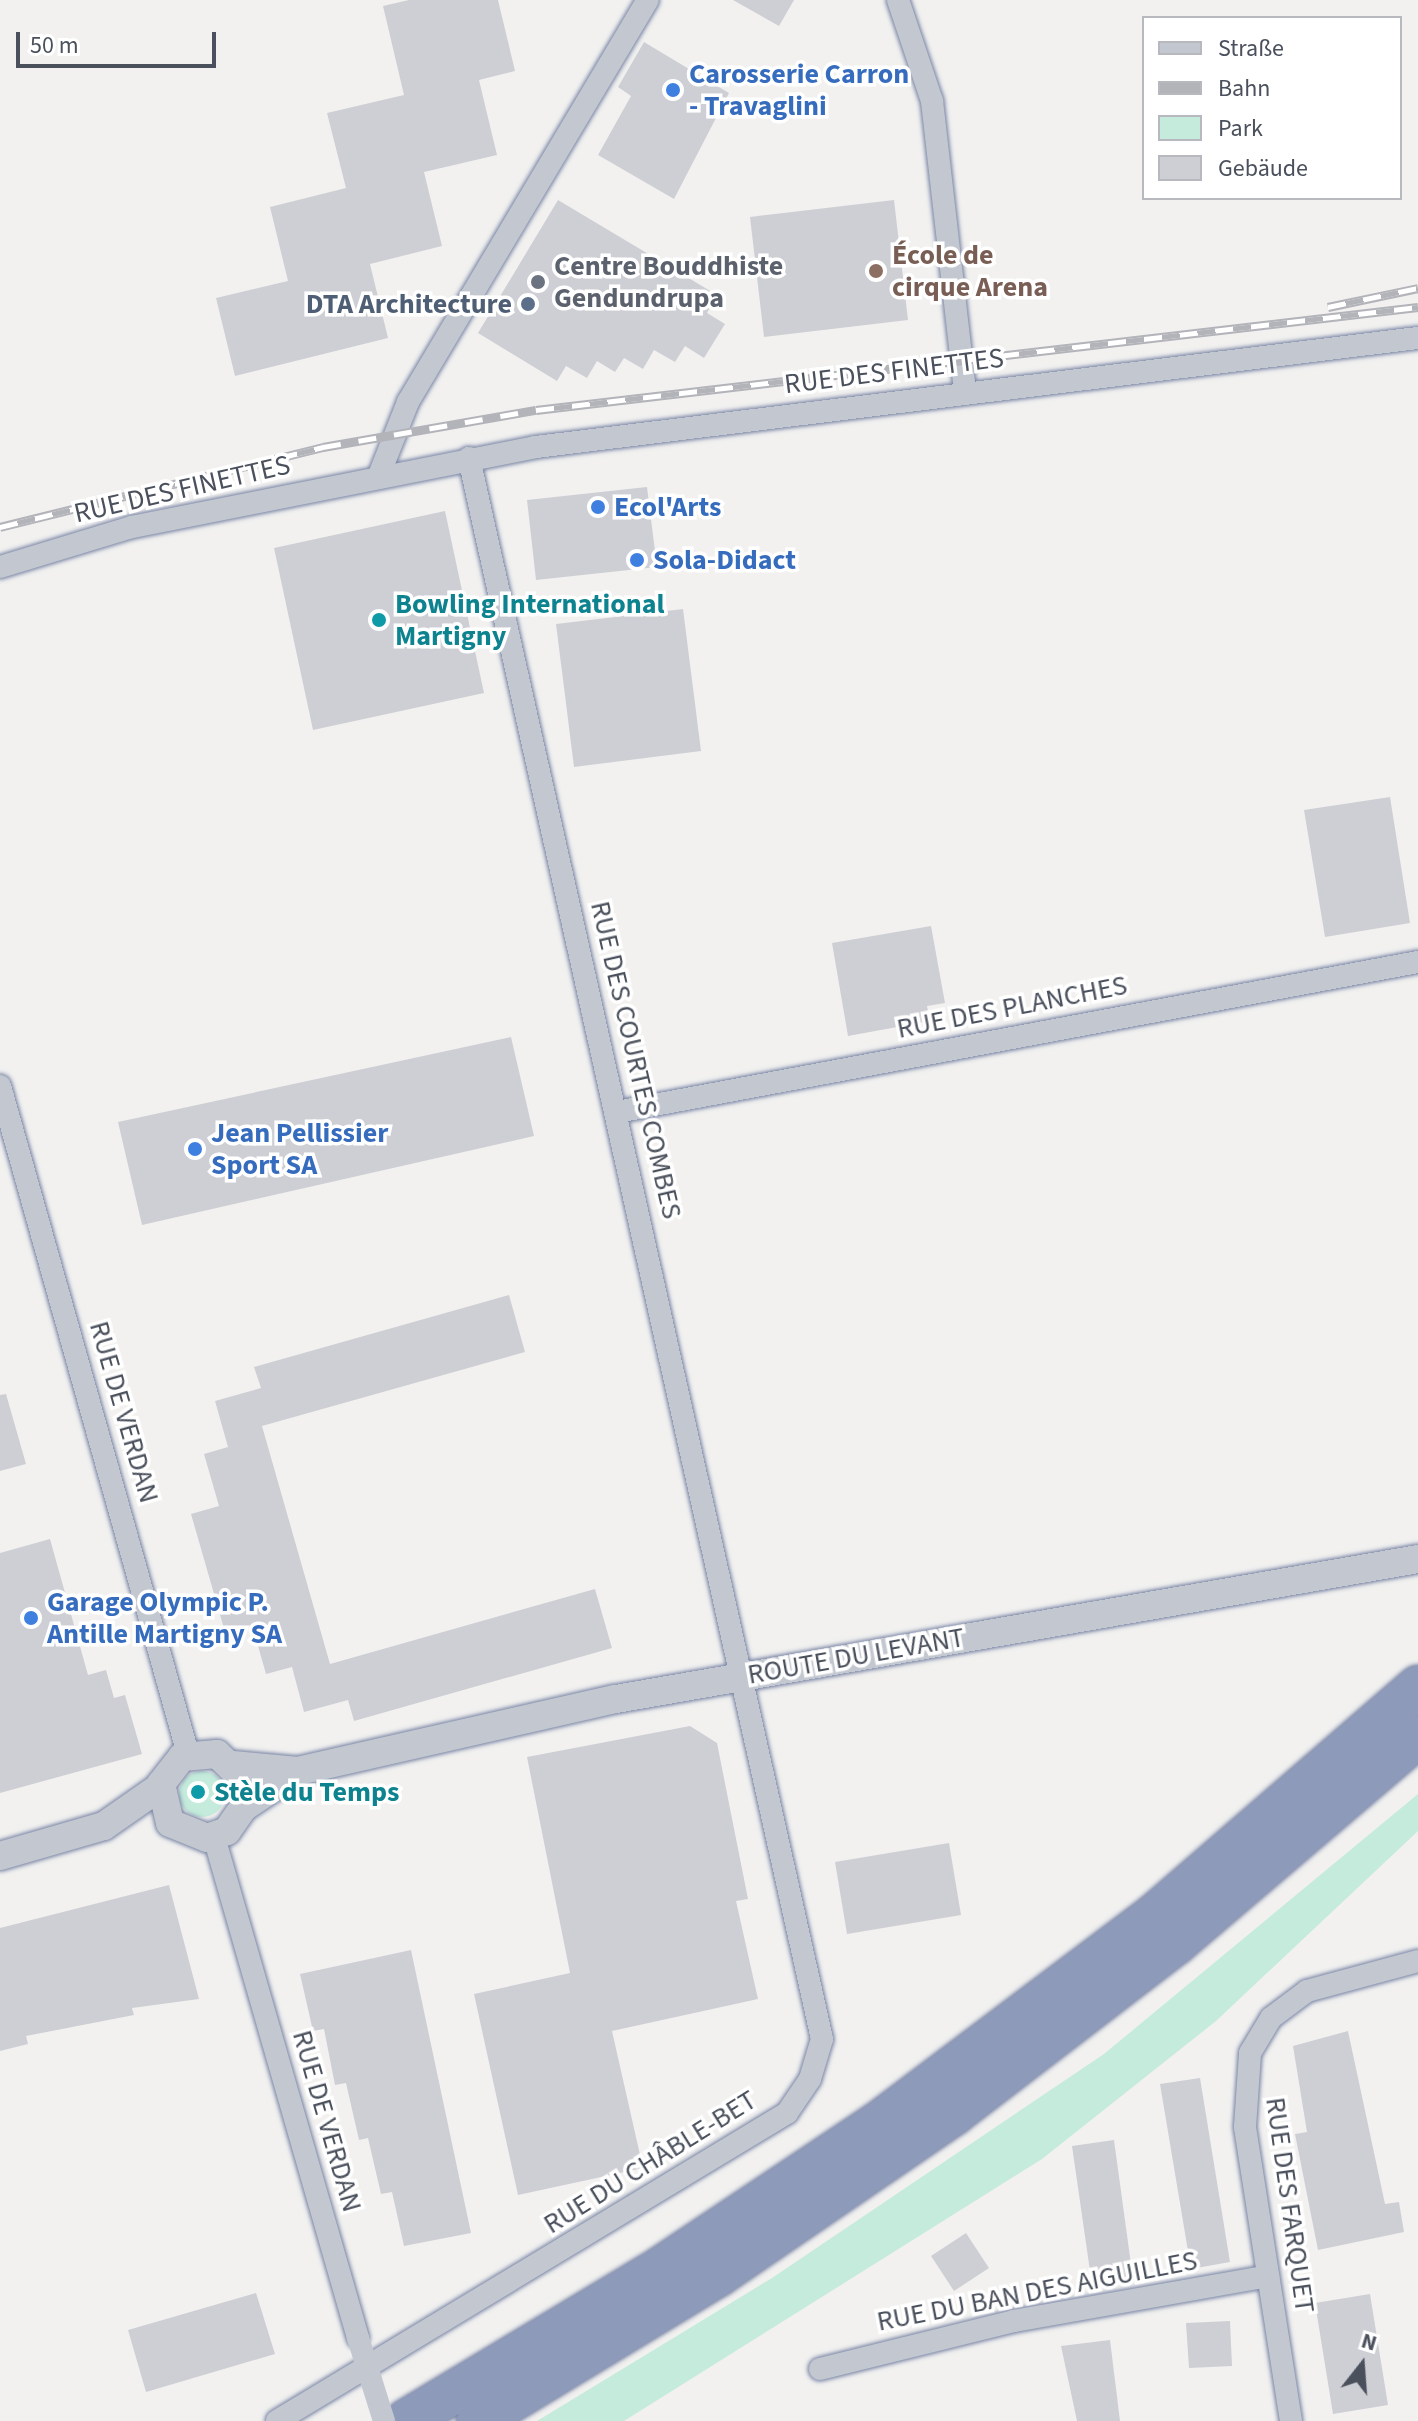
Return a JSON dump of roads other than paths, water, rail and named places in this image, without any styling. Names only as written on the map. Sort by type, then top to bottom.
[{"type":"highway","points":[[406,2421],[640,2281],[883,2120],[1156,1914],[1418,1687]]},
{"type":"highway","points":[[478,2421],[718,2275],[953,2114],[1176,1943],[1418,1736]]},
{"type":"street","points":[[379,475],[408,402],[648,0]]},
{"type":"street","points":[[898,0],[932,101],[965,392]]},
{"type":"street","name":"RUE DES FINETTES","points":[[0,567],[132,527],[469,458],[965,392],[1418,338]]},
{"type":"street","name":"RUE DES COURTES COMBES","points":[[469,458],[745,1675]]},
{"type":"street","name":"RUE DES PLANCHES","points":[[617,1112],[1418,962]]},
{"type":"street","name":"RUE DE VERDAN","points":[[0,1086],[188,1754]]},
{"type":"street","name":"ROUTE DU LEVANT","points":[[233,1765],[298,1771],[489,1724],[745,1675],[1418,1559]]},
{"type":"street","name":"RUE DU CHÂBLE-BET","points":[[277,2421],[787,2113],[810,2079],[822,2039],[745,1675]]},
{"type":"street","points":[[0,1856],[104,1826],[175,1828],[214,1837],[244,1807],[245,1785],[233,1765],[217,1754],[188,1754],[170,1766],[160,1787],[104,1826]]},
{"type":"street","name":"ROUTE DU LEVANT","points":[[244,1807],[298,1771]]},
{"type":"street","points":[[160,1787],[162,1811],[175,1828]]},
{"type":"street","name":"RUE DE VERDAN","points":[[214,1837],[384,2421]]},
{"type":"street","name":"RUE DES FARQUET","points":[[1291,2421],[1244,2098],[1258,2035],[1317,1987],[1418,1961]]},
{"type":"street","name":"RUE DU BAN DES AIGUILLES","points":[[820,2369],[1014,2321],[1268,2276]]},
{"type":"railway","points":[[1328,307],[1418,288]]},
{"type":"railway","points":[[0,527],[323,447],[536,410],[1418,307]]},
{"type":"place","name":"Carosserie Carron - Travaglini","points":[[673,90]]},
{"type":"place","name":"École de cirque Arena","points":[[876,271]]},
{"type":"place","name":"Centre Bouddhiste Gendundrupa","points":[[538,282]]},
{"type":"place","name":"DTA Architecture","points":[[528,304]]},
{"type":"place","name":"Ecol'Arts","points":[[598,507]]},
{"type":"place","name":"Sola-Didact","points":[[637,560]]},
{"type":"place","name":"Bowling International Martigny","points":[[379,620]]},
{"type":"place","name":"Jean Pellissier Sport SA","points":[[195,1149]]},
{"type":"place","name":"Garage Olympic P. Antille Martigny SA","points":[[31,1618]]},
{"type":"place","name":"Stèle du Temps","points":[[198,1792]]}]
